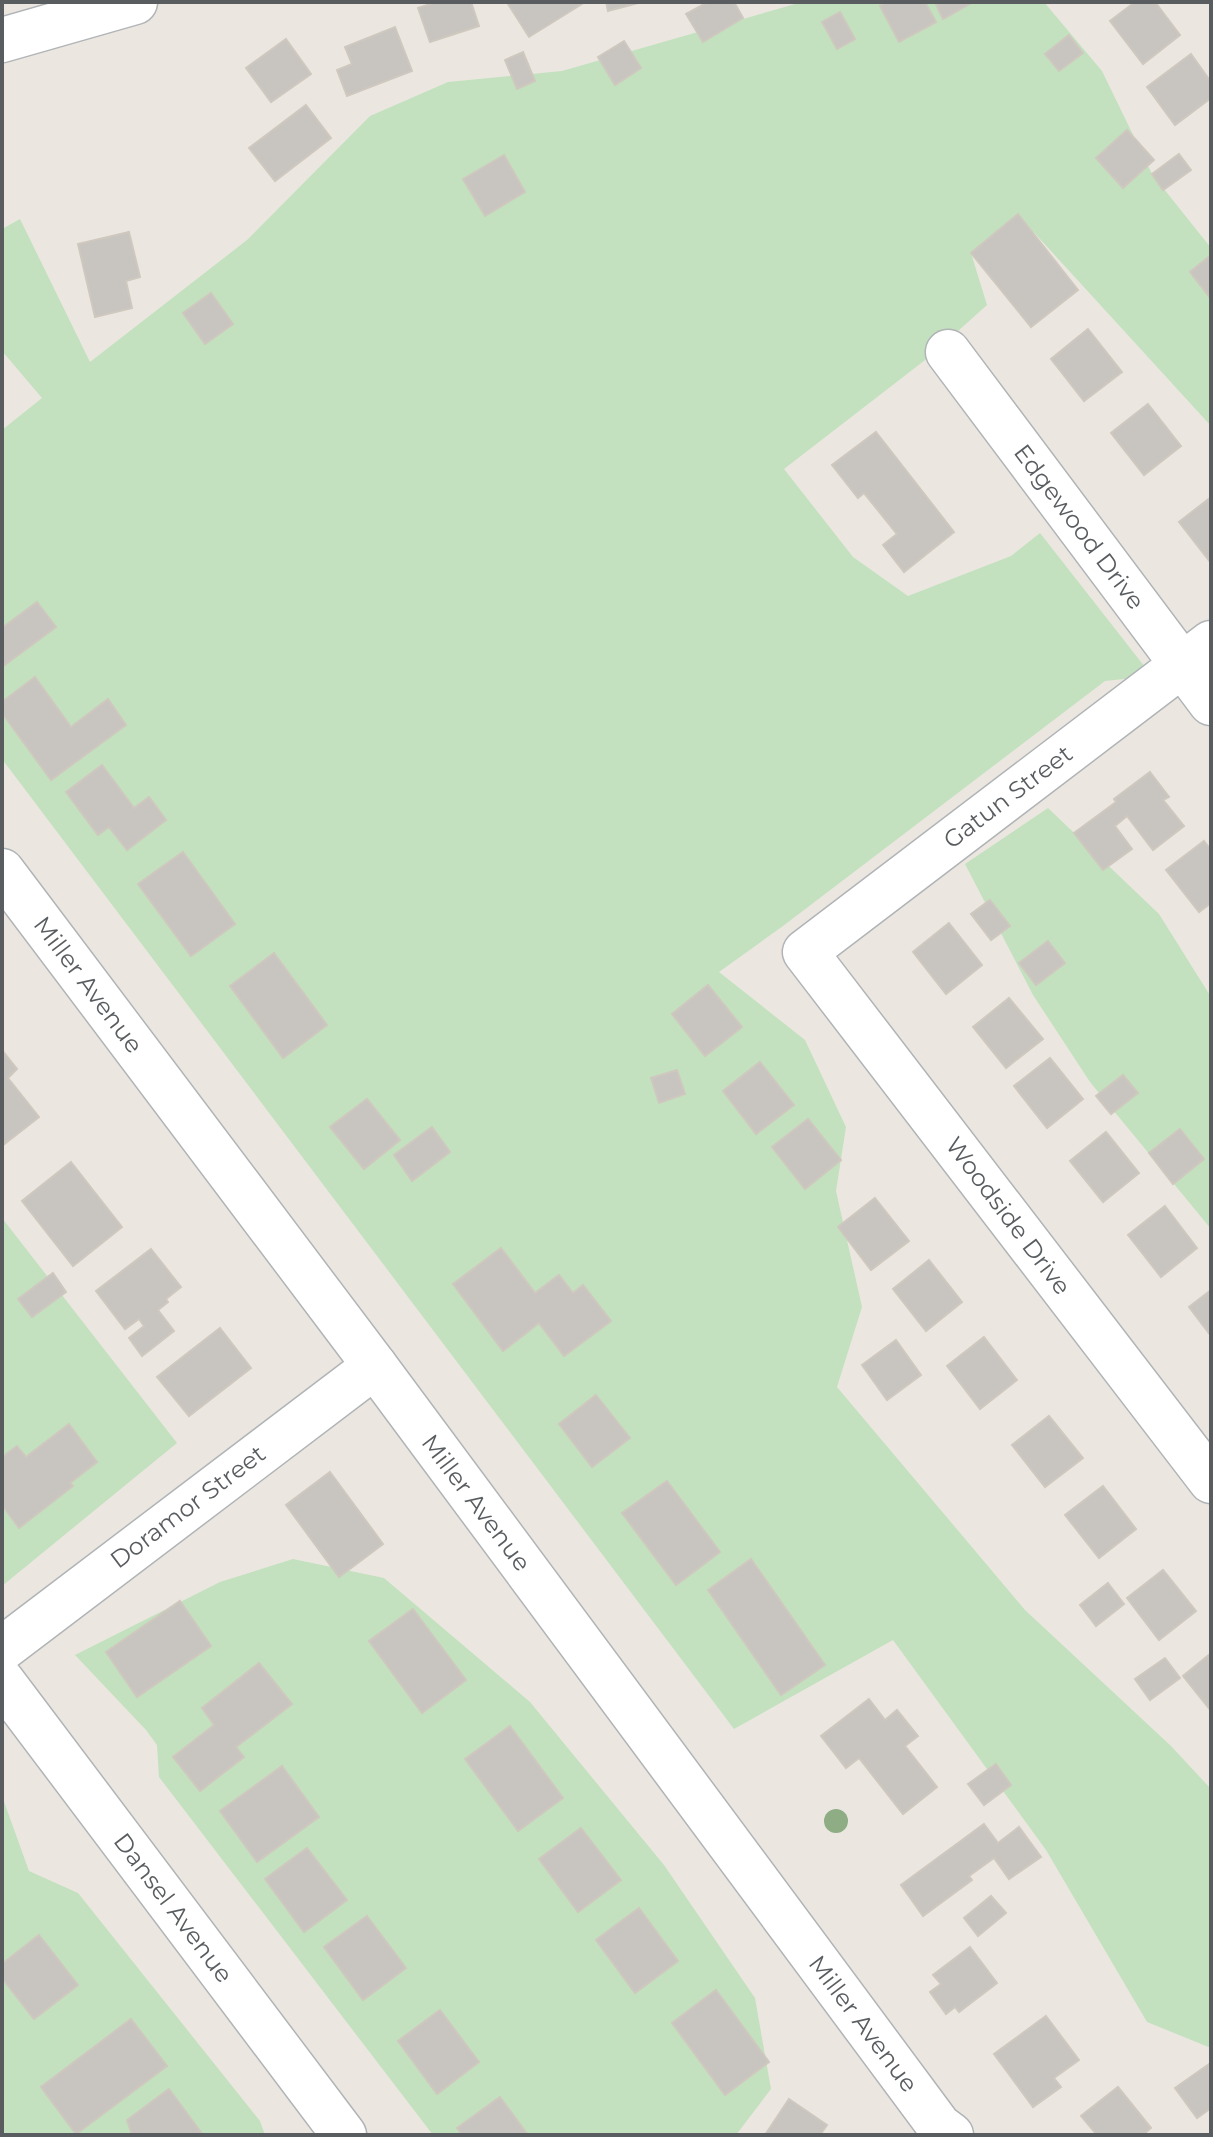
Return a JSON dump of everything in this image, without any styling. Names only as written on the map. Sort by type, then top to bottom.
[{"type":"street","points":[[2,40],[135,2]]},
{"type":"street","name":"Edgewood Drive","points":[[948,352],[1196,654],[1211,703]]},
{"type":"street","name":"Gatun Street","points":[[805,952],[1196,654]]},
{"type":"street","name":"Miller Avenue","points":[[2,871],[375,1366],[941,2132]]},
{"type":"street","name":"Woodside Drive","points":[[805,952],[1211,1481]]},
{"type":"street","name":"Doramor Street","points":[[2,1649],[375,1366]]},
{"type":"street","name":"Dansel Avenue","points":[[2,1681],[344,2135]]},
{"type":"green space","points":[[802,2],[1044,2],[1102,71],[1152,174],[1211,248],[1211,426],[1018,215],[971,253],[987,305],[929,357],[784,469],[853,557],[908,596],[1011,556],[1040,533],[1152,676],[1105,681],[719,972],[805,1040],[846,1127],[836,1191],[862,1307],[837,1387],[1025,1610],[1171,1746],[1211,1789],[1211,2048],[1147,2022],[1046,1850],[893,1640],[734,1729],[2,759],[2,430],[42,398],[2,351],[2,229],[20,219],[90,362],[247,240],[370,116],[448,82],[562,71]]},
{"type":"green space","points":[[1048,808],[1159,914],[1211,997],[1211,1229],[1090,1082],[1033,995],[965,864]]},
{"type":"green space","points":[[2,1218],[177,1443],[2,1586]]},
{"type":"green space","points":[[293,1559],[384,1578],[530,1702],[664,1865],[755,1998],[771,2089],[736,2135],[433,2135],[159,1777],[157,1745],[146,1730],[75,1655],[220,1582]]},
{"type":"green space","points":[[2,1796],[29,1871],[78,1893],[260,2121],[265,2135],[2,2135]]},
{"type":"building","points":[[437,2],[471,2],[479,26],[430,42],[418,8]]},
{"type":"building","points":[[606,2],[642,2],[608,11]]},
{"type":"building","points":[[708,2],[734,2],[743,18],[703,42],[686,14]]},
{"type":"building","points":[[887,2],[925,2],[936,22],[899,42],[880,6]]},
{"type":"building","points":[[935,2],[973,2],[943,19]]},
{"type":"building","points":[[1135,2],[1155,2],[1180,35],[1143,64],[1110,21]]},
{"type":"building","points":[[508,4],[582,4],[529,37]]},
{"type":"building","points":[[840,12],[855,39],[837,49],[822,22]]},
{"type":"building","points":[[395,27],[412,71],[347,96],[337,70],[352,64],[345,47]]},
{"type":"building","points":[[1069,35],[1083,53],[1059,71],[1045,54]]},
{"type":"building","points":[[286,39],[311,74],[271,102],[246,68]]},
{"type":"building","points":[[624,41],[641,68],[615,85],[598,57]]},
{"type":"building","points":[[523,52],[535,81],[517,89],[505,60]]},
{"type":"building","points":[[1191,54],[1211,82],[1211,98],[1175,125],[1147,87]]},
{"type":"building","points":[[306,105],[331,138],[275,181],[249,148]]},
{"type":"building","points":[[1127,130],[1154,160],[1123,188],[1096,158]]},
{"type":"building","points":[[1179,154],[1191,170],[1163,190],[1152,174]]},
{"type":"building","points":[[504,155],[525,192],[485,216],[463,179]]},
{"type":"building","points":[[1018,214],[1078,290],[1031,327],[971,253]]},
{"type":"building","points":[[129,232],[140,277],[126,281],[132,308],[95,317],[78,244]]},
{"type":"building","points":[[1211,255],[1211,299],[1190,272]]},
{"type":"building","points":[[211,293],[233,324],[205,344],[183,313]]},
{"type":"building","points":[[1088,329],[1122,372],[1084,401],[1051,359]]},
{"type":"building","points":[[1148,404],[1181,446],[1144,475],[1111,433]]},
{"type":"building","points":[[876,432],[954,532],[904,572],[883,545],[897,534],[864,493],[858,498],[832,465]]},
{"type":"building","points":[[1211,497],[1211,563],[1179,522]]},
{"type":"building","points":[[37,602],[56,627],[2,667],[2,628]]},
{"type":"building","points":[[35,677],[71,727],[108,699],[126,725],[51,780],[2,713],[2,702]]},
{"type":"building","points":[[102,765],[134,808],[149,797],[166,820],[127,850],[109,827],[98,835],[66,792]]},
{"type":"building","points":[[1150,772],[1169,797],[1163,800],[1184,826],[1153,850],[1127,816],[1115,826],[1132,849],[1103,870],[1074,833]]},
{"type":"building","points":[[1204,841],[1211,850],[1211,903],[1199,912],[1166,870]]},
{"type":"building","points":[[183,852],[235,924],[191,956],[138,884]]},
{"type":"building","points":[[990,900],[1010,926],[991,940],[971,914]]},
{"type":"building","points":[[949,923],[982,965],[946,994],[913,952]]},
{"type":"building","points":[[1048,941],[1065,963],[1036,985],[1019,963]]},
{"type":"building","points":[[274,953],[327,1025],[283,1058],[230,986]]},
{"type":"building","points":[[708,985],[742,1027],[705,1056],[672,1014]]},
{"type":"building","points":[[1009,998],[1043,1039],[1006,1068],[973,1027]]},
{"type":"building","points":[[2,1050],[17,1069],[8,1078],[39,1117],[2,1146]]},
{"type":"building","points":[[1050,1058],[1083,1099],[1047,1128],[1014,1086]]},
{"type":"building","points":[[760,1062],[794,1105],[756,1134],[723,1091]]},
{"type":"building","points":[[677,1070],[685,1094],[659,1103],[651,1078]]},
{"type":"building","points":[[1123,1075],[1138,1093],[1111,1114],[1096,1096]]},
{"type":"building","points":[[367,1099],[400,1140],[364,1169],[330,1127]]},
{"type":"building","points":[[808,1119],[841,1160],[805,1189],[772,1147]]},
{"type":"building","points":[[432,1127],[450,1152],[412,1181],[394,1155]]},
{"type":"building","points":[[1180,1129],[1204,1159],[1173,1184],[1149,1153]]},
{"type":"building","points":[[1106,1132],[1139,1173],[1103,1202],[1070,1161]]},
{"type":"building","points":[[71,1162],[122,1227],[73,1266],[22,1201]]},
{"type":"building","points":[[875,1198],[909,1241],[871,1270],[838,1227]]},
{"type":"building","points":[[1165,1206],[1197,1248],[1161,1277],[1128,1235]]},
{"type":"building","points":[[501,1248],[535,1293],[559,1275],[573,1293],[583,1285],[611,1321],[564,1356],[539,1323],[503,1351],[453,1284]]},
{"type":"building","points":[[151,1249],[181,1287],[158,1310],[174,1331],[142,1356],[129,1338],[144,1326],[139,1319],[125,1329],[96,1291]]},
{"type":"building","points":[[929,1260],[962,1302],[926,1331],[893,1289]]},
{"type":"building","points":[[53,1273],[66,1292],[32,1317],[18,1299]]},
{"type":"building","points":[[1211,1290],[1211,1336],[1189,1307]]},
{"type":"building","points":[[220,1328],[251,1368],[189,1416],[157,1377]]},
{"type":"building","points":[[984,1337],[1017,1380],[980,1409],[947,1366]]},
{"type":"building","points":[[896,1340],[921,1375],[887,1400],[862,1365]]},
{"type":"building","points":[[596,1395],[630,1438],[592,1467],[559,1424]]},
{"type":"building","points":[[1049,1416],[1083,1458],[1045,1487],[1012,1445]]},
{"type":"building","points":[[69,1424],[97,1462],[70,1483],[73,1486],[19,1528],[2,1505],[2,1457],[17,1446],[26,1457]]},
{"type":"building","points":[[330,1472],[383,1544],[339,1577],[286,1505]]},
{"type":"building","points":[[667,1481],[720,1552],[676,1585],[622,1513]]},
{"type":"building","points":[[1103,1486],[1136,1529],[1099,1558],[1065,1515]]},
{"type":"building","points":[[751,1559],[825,1665],[781,1695],[708,1590]]},
{"type":"building","points":[[1163,1570],[1196,1611],[1159,1640],[1127,1598]]},
{"type":"building","points":[[1108,1583],[1124,1604],[1096,1626],[1080,1605]]},
{"type":"building","points":[[180,1601],[211,1646],[137,1697],[106,1652]]},
{"type":"building","points":[[413,1609],[466,1680],[422,1713],[369,1641]]},
{"type":"building","points":[[1211,1653],[1211,1711],[1183,1676]]},
{"type":"building","points":[[1165,1658],[1180,1678],[1150,1700],[1135,1679]]},
{"type":"building","points":[[259,1663],[292,1704],[236,1747],[244,1757],[200,1791],[173,1757],[214,1725],[202,1708]]},
{"type":"building","points":[[869,1699],[885,1720],[897,1710],[918,1736],[905,1746],[937,1787],[903,1814],[859,1758],[846,1768],[821,1736]]},
{"type":"building","points":[[510,1726],[563,1798],[518,1831],[465,1759]]},
{"type":"building","points":[[996,1764],[1011,1785],[984,1805],[968,1784]]},
{"type":"building","points":[[282,1766],[319,1817],[257,1862],[220,1811]]},
{"type":"building","points":[[984,1824],[998,1843],[1019,1827],[1041,1857],[1009,1879],[994,1858],[969,1876],[972,1880],[923,1916],[901,1885]]},
{"type":"building","points":[[581,1828],[621,1880],[578,1912],[539,1859]]},
{"type":"building","points":[[307,1848],[347,1900],[304,1932],[265,1879]]},
{"type":"building","points":[[991,1896],[1006,1913],[978,1936],[964,1918]]},
{"type":"building","points":[[639,1908],[678,1961],[635,1993],[596,1940]]},
{"type":"building","points":[[367,1916],[406,1968],[363,2000],[324,1947]]},
{"type":"building","points":[[39,1935],[78,1985],[34,2019],[2,1978],[2,1964]]},
{"type":"building","points":[[970,1947],[997,1983],[959,2012],[955,2007],[946,2014],[930,1992],[941,1984],[933,1975]]},
{"type":"building","points":[[716,1990],[769,2062],[725,2095],[672,2023]]},
{"type":"building","points":[[440,2010],[479,2062],[437,2094],[398,2041]]},
{"type":"building","points":[[1046,2016],[1079,2060],[1054,2078],[1061,2087],[1033,2107],[994,2054]]},
{"type":"building","points":[[131,2019],[167,2066],[76,2134],[41,2087]]},
{"type":"building","points":[[1209,2064],[1211,2108],[1197,2118],[1175,2088]]},
{"type":"building","points":[[1118,2087],[1151,2128],[1143,2135],[1097,2135],[1081,2116]]},
{"type":"building","points":[[169,2089],[203,2135],[132,2135],[127,2120]]},
{"type":"building","points":[[500,2097],[528,2135],[462,2135],[457,2128]]},
{"type":"building","points":[[789,2099],[827,2125],[820,2135],[765,2135]]}]
